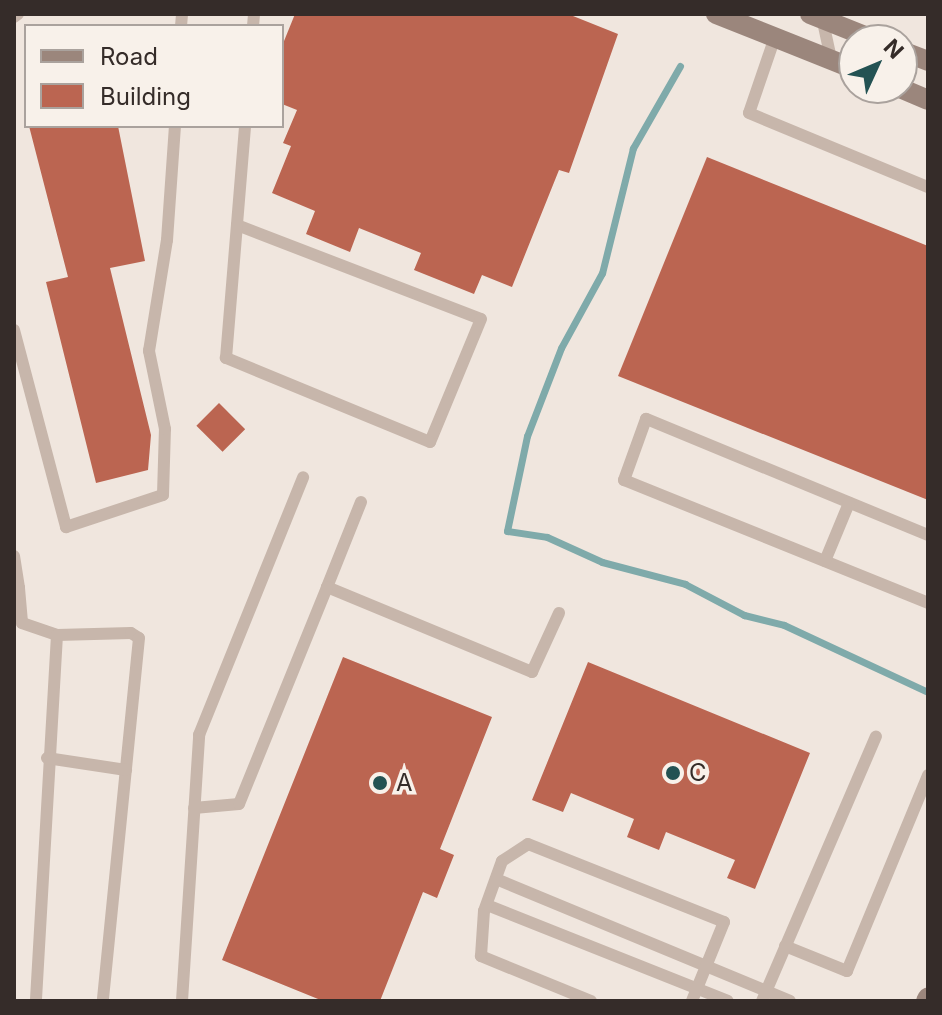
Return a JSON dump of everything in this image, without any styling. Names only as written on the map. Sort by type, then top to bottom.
[{"type":"main road","points":[[716,14],[838,62]]},
{"type":"main road","points":[[818,16],[838,24]]},
{"type":"lane","points":[[818,16],[831,59]]},
{"type":"lane","points":[[775,37],[749,113],[928,187]]},
{"type":"lane","points":[[14,330],[66,527],[163,495],[165,429],[149,351],[167,240],[175,128]]},
{"type":"lane","points":[[237,225],[481,319],[430,442],[226,358],[245,128]]},
{"type":"lane","points":[[928,535],[646,419],[624,480],[928,603]]},
{"type":"lane","points":[[182,1001],[199,735],[303,477]]},
{"type":"lane","points":[[194,808],[239,804],[361,502]]},
{"type":"lane","points":[[825,561],[849,503]]},
{"type":"lane","points":[[14,556],[22,623],[57,635],[131,633],[139,638],[103,1001]]},
{"type":"lane","points":[[327,587],[532,672],[559,613]]},
{"type":"lane","points":[[36,1001],[47,758],[57,635]]},
{"type":"lane","points":[[764,996],[876,736]]},
{"type":"lane","points":[[47,758],[126,770]]},
{"type":"lane","points":[[785,946],[847,971],[928,775]]},
{"type":"lane","points":[[591,1001],[481,956],[487,905],[502,861],[528,844],[724,922],[695,995]]},
{"type":"lane","points":[[496,879],[706,966],[764,996],[790,1001]]},
{"type":"lane","points":[[487,905],[695,995],[728,1001]]},
{"type":"building","points":[[295,14],[568,14],[618,34],[569,173],[559,170],[512,287],[482,275],[474,294],[414,270],[421,253],[359,228],[350,252],[306,234],[315,211],[272,193],[291,146],[283,143],[297,110],[284,105],[284,41]]},
{"type":"building","points":[[30,128],[118,128],[145,261],[110,268],[151,435],[148,470],[96,483],[46,282],[68,277]]},
{"type":"building","points":[[707,157],[928,246],[928,500],[618,376]]},
{"type":"building","points":[[219,403],[245,429],[223,452],[196,426]]},
{"type":"building","name":"A","points":[[343,657],[492,717],[440,849],[454,855],[437,898],[423,892],[380,1001],[323,1001],[222,960]]},
{"type":"building","name":"C","points":[[588,662],[810,753],[755,889],[727,878],[735,860],[666,832],[659,850],[627,837],[634,819],[571,793],[563,812],[532,800]]},
{"type":"waterway","points":[[680,66],[633,148],[602,273],[561,348],[527,436],[507,531],[547,537],[602,562],[685,584],[744,615],[784,625],[928,692]]},
{"type":"place","name":"C","points":[[673,773]]},
{"type":"place","name":"A","points":[[380,783]]}]
